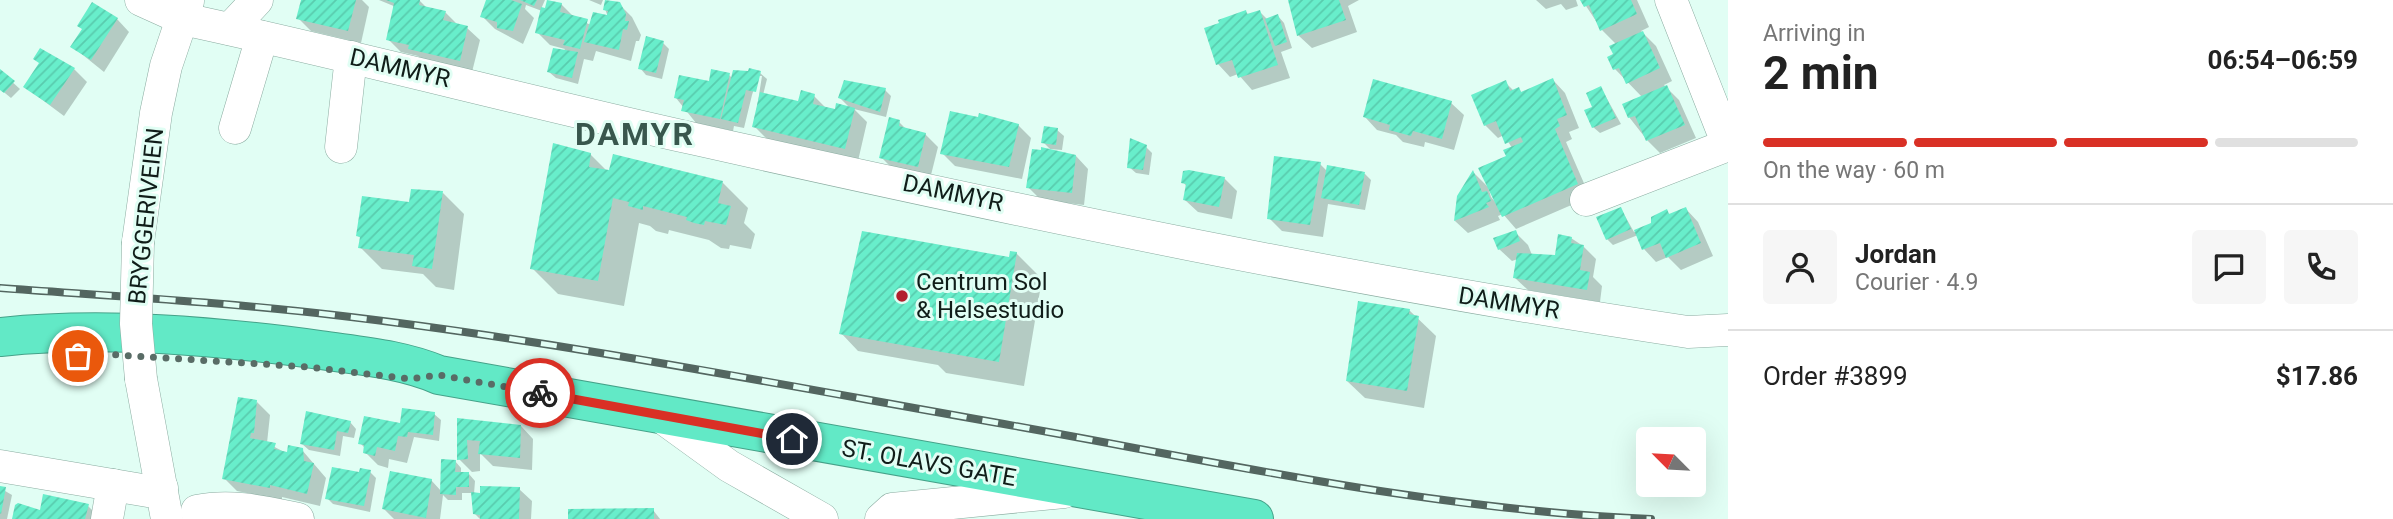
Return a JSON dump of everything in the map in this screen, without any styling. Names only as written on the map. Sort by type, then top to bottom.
[{"type":"highway","points":[[0,337],[85,331],[225,351]]},
{"type":"highway","points":[[0,362],[102,354],[225,351]]},
{"type":"highway","name":"ST. OLAVS GATE","points":[[225,351],[411,363],[439,375],[660,416],[1254,519]]},
{"type":"street","name":"DAMMYR","points":[[141,0],[186,10],[230,29],[695,139],[1413,289],[1688,332],[1728,330]]},
{"type":"street","points":[[230,29],[257,0]]},
{"type":"street","points":[[1586,200],[1728,145],[1724,125],[1671,0]]},
{"type":"street","name":"BRYGGERIVEIEN","points":[[182,515],[162,488],[141,379],[136,324],[138,242],[156,113],[166,66],[186,10]]},
{"type":"street","points":[[235,128],[262,37]]},
{"type":"street","points":[[341,147],[351,57]]},
{"type":"street","points":[[660,416],[729,466],[822,519]]},
{"type":"street","points":[[0,466],[148,491],[162,488]]},
{"type":"street","points":[[107,519],[113,485]]},
{"type":"street","points":[[881,519],[892,509],[1080,490]]},
{"type":"street","points":[[182,515],[218,507],[250,509],[298,519]]},
{"type":"building","points":[[301,0],[356,0],[348,31],[296,19]]},
{"type":"building","points":[[386,0],[420,0],[419,5],[446,11],[443,20],[468,26],[460,61],[408,49],[409,45],[386,40],[394,3]]},
{"type":"building","points":[[486,0],[511,0],[522,4],[513,31],[497,28],[497,22],[480,17]]},
{"type":"building","points":[[520,0],[537,0],[534,6]]},
{"type":"building","points":[[547,0],[562,3],[560,12],[588,19],[580,49],[563,45],[565,40],[535,33],[541,7],[545,8]]},
{"type":"building","points":[[605,0],[620,2],[626,14],[625,21],[629,21],[627,30],[623,29],[619,50],[584,42],[593,12],[607,15],[608,11],[603,10]]},
{"type":"building","points":[[1288,0],[1339,0],[1346,20],[1297,36]]},
{"type":"building","points":[[1580,0],[1631,0],[1637,14],[1600,31],[1589,5],[1584,7]]},
{"type":"building","points":[[92,2],[118,18],[91,60],[70,47],[82,29],[77,26]]},
{"type":"building","points":[[1246,10],[1247,14],[1260,10],[1278,65],[1238,78],[1232,60],[1216,65],[1204,28]]},
{"type":"building","points":[[1278,14],[1287,42],[1275,46],[1265,19]]},
{"type":"building","points":[[1643,31],[1660,68],[1626,84],[1619,68],[1613,70],[1607,57],[1613,54],[1609,46]]},
{"type":"building","points":[[646,36],[664,41],[656,73],[638,69]]},
{"type":"building","points":[[40,48],[75,68],[50,105],[23,87],[39,63],[33,59]]},
{"type":"building","points":[[553,48],[578,52],[572,78],[547,72]]},
{"type":"building","points":[[749,68],[761,71],[756,92],[746,90],[738,123],[721,119],[733,70],[748,71]]},
{"type":"building","points":[[0,69],[15,81],[4,93],[0,90]]},
{"type":"building","points":[[711,69],[730,73],[720,119],[681,111],[684,100],[674,98],[679,75],[709,81]]},
{"type":"building","points":[[1553,78],[1567,115],[1557,119],[1560,126],[1555,129],[1578,184],[1502,217],[1478,168],[1506,156],[1503,150],[1523,142],[1521,137],[1505,144],[1496,121],[1484,126],[1471,95],[1506,80],[1510,91],[1519,87],[1521,92]]},
{"type":"building","points":[[1373,79],[1452,101],[1442,139],[1413,131],[1411,136],[1389,130],[1390,125],[1363,117]]},
{"type":"building","points":[[844,80],[886,88],[880,112],[838,98]]},
{"type":"building","points":[[1667,85],[1685,125],[1646,141],[1635,116],[1628,118],[1622,104]]},
{"type":"building","points":[[1601,86],[1616,118],[1592,128],[1584,110],[1592,107],[1586,93]]},
{"type":"building","points":[[801,90],[815,94],[813,104],[835,109],[836,103],[855,108],[845,149],[752,127],[760,92],[798,101]]},
{"type":"building","points":[[950,111],[978,117],[979,113],[1019,124],[1009,167],[940,154]]},
{"type":"building","points":[[889,117],[900,120],[899,126],[926,133],[918,167],[879,158]]},
{"type":"building","points":[[1044,126],[1058,128],[1056,145],[1041,143]]},
{"type":"building","points":[[1130,138],[1147,145],[1143,170],[1127,168]]},
{"type":"building","points":[[553,143],[591,153],[589,167],[609,170],[613,154],[723,181],[718,203],[731,206],[726,225],[705,221],[704,225],[694,223],[686,220],[687,217],[643,206],[643,210],[628,206],[629,202],[613,198],[598,281],[530,269]]},
{"type":"building","points":[[1041,147],[1076,155],[1072,193],[1026,188],[1032,149],[1041,150]]},
{"type":"building","points":[[1274,156],[1321,162],[1310,225],[1267,219]]},
{"type":"building","points":[[1327,165],[1365,172],[1359,205],[1321,198]]},
{"type":"building","points":[[1473,170],[1482,192],[1487,191],[1491,201],[1486,203],[1489,207],[1454,221],[1457,196]]},
{"type":"building","points":[[1183,171],[1225,177],[1219,207],[1183,200],[1186,184],[1181,183]]},
{"type":"building","points":[[411,189],[443,191],[432,269],[412,266],[414,255],[358,248],[360,237],[356,236],[362,196],[409,202]]},
{"type":"building","points":[[1621,207],[1631,229],[1606,240],[1596,217]]},
{"type":"building","points":[[1686,207],[1701,243],[1666,258],[1660,243],[1642,250],[1634,230],[1651,223],[1651,217],[1667,209],[1669,214]]},
{"type":"building","points":[[1516,230],[1520,241],[1498,250],[1493,238]]},
{"type":"building","points":[[862,231],[1009,257],[1010,251],[1017,252],[999,362],[839,334]]},
{"type":"building","points":[[1558,234],[1572,237],[1571,243],[1584,245],[1580,270],[1590,272],[1587,290],[1513,278],[1517,253],[1555,255]]},
{"type":"building","points":[[1358,301],[1410,309],[1409,314],[1419,316],[1407,391],[1346,381]]},
{"type":"building","points":[[238,397],[257,400],[254,433],[251,433],[250,438],[276,443],[274,449],[287,452],[288,445],[303,448],[304,461],[314,463],[307,494],[270,485],[270,488],[222,479]]},
{"type":"building","points":[[402,408],[435,412],[433,435],[408,432],[407,437],[398,436],[395,451],[377,447],[375,456],[363,453],[364,445],[358,444],[364,416],[400,423]]},
{"type":"building","points":[[306,411],[351,421],[348,433],[337,431],[334,450],[300,444]]},
{"type":"building","points":[[457,418],[521,425],[520,458],[478,454],[480,441],[467,440],[468,459],[457,460]]},
{"type":"building","points":[[441,459],[456,460],[455,472],[469,472],[469,487],[456,487],[456,495],[440,494]]},
{"type":"building","points":[[332,467],[359,472],[360,468],[371,470],[364,506],[325,499]]},
{"type":"building","points":[[390,471],[432,479],[426,518],[382,509]]},
{"type":"building","points":[[0,486],[6,487],[1,514],[0,513]]},
{"type":"building","points":[[480,486],[520,487],[519,519],[480,519],[480,515],[473,514],[471,492],[480,493]]},
{"type":"building","points":[[43,494],[89,504],[85,519],[12,519],[15,505],[18,503],[40,510]]},
{"type":"building","points":[[654,508],[654,519],[568,519],[568,509]]},
{"type":"railway","points":[[0,288],[251,306],[418,326],[670,365],[1407,495],[1569,514],[1651,519]]},
{"type":"way so far","points":[[78,356],[102,354],[309,367],[410,379],[439,375],[540,393]]},
{"type":"place","name":"Centrum Sol & Helsestudio","points":[[902,296]]},
{"type":"district","name":"DAMYR","points":[[635,134]]},
{"type":"route","points":[[540,393],[792,439]]}]
